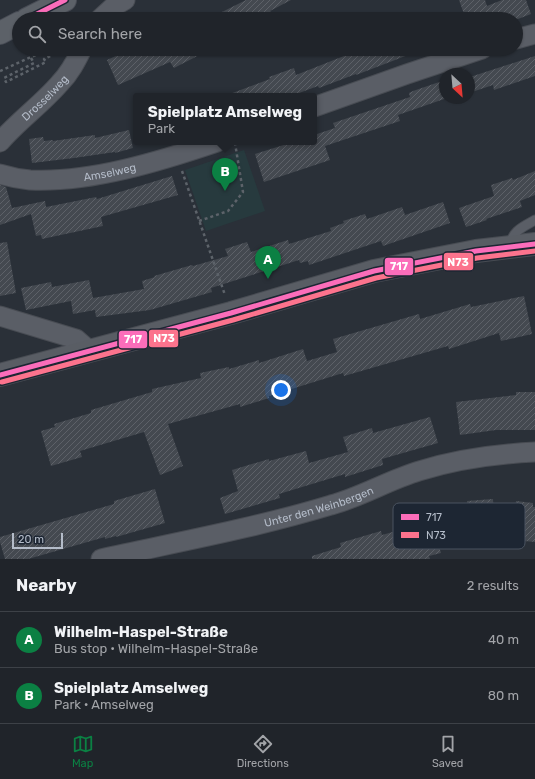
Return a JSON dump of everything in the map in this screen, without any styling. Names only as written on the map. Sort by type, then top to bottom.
[{"type":"main road","points":[[41,12],[65,0]]},
{"type":"main road","points":[[0,33],[12,27]]},
{"type":"street","points":[[108,12],[125,0]]},
{"type":"street","points":[[523,37],[535,34]]},
{"type":"street","name":"Drosselweg","points":[[0,142],[60,84],[74,66],[79,56]]},
{"type":"street","points":[[317,106],[461,56]]},
{"type":"street","name":"Amselweg","points":[[0,174],[31,180],[71,178],[107,173],[177,156],[208,145]]},
{"type":"street","points":[[0,376],[231,313],[374,271],[442,257],[508,246],[535,244]]},
{"type":"street","points":[[0,316],[76,339],[84,346],[87,352]]},
{"type":"street","name":"Unter den Weinbergen","points":[[101,559],[274,521],[333,505],[418,471],[458,460],[502,454],[535,452]]},
{"type":"lane","points":[[508,246],[517,230],[535,220]]},
{"type":"path","points":[[0,71],[35,56]]},
{"type":"path","points":[[31,58],[34,63],[4,78],[6,82],[46,62],[44,59],[50,56]]},
{"type":"path","points":[[199,221],[228,211],[243,192],[235,145]]},
{"type":"path","points":[[177,156],[231,313]]},
{"type":"green space","points":[[244,150],[265,211],[206,231],[185,170]]},
{"type":"building","points":[[246,0],[291,0],[271,12],[222,12]]},
{"type":"building","points":[[459,0],[485,0],[487,6],[502,0],[526,0],[531,14],[523,17],[523,12],[463,12]]},
{"type":"building","points":[[116,56],[197,56],[174,68],[170,62],[118,85],[107,60]]},
{"type":"building","points":[[344,56],[405,56],[319,88],[318,86],[299,93],[232,93],[294,68],[296,75]]},
{"type":"building","points":[[535,56],[535,76],[494,90],[493,85],[475,91],[475,75]]},
{"type":"building","points":[[439,82],[439,101],[398,115],[400,121],[325,146],[330,160],[264,182],[255,154],[284,145],[317,145],[317,134],[335,128],[333,123],[410,97],[409,93]]},
{"type":"building","points":[[129,130],[133,148],[115,153],[32,163],[29,139],[43,137],[44,141],[53,141],[95,135],[95,138]]},
{"type":"building","points":[[535,171],[535,195],[520,201],[522,207],[466,227],[459,208],[494,196],[491,185],[512,178],[513,180]]},
{"type":"building","points":[[172,176],[178,195],[101,217],[103,226],[42,239],[41,235],[36,236],[31,214],[0,225],[0,185],[6,187],[12,208],[45,201],[46,207],[96,197],[97,199]]},
{"type":"building","points":[[443,202],[450,223],[383,246],[381,241],[309,265],[308,261],[300,263],[299,260],[211,288],[212,292],[150,310],[96,317],[95,310],[73,314],[71,301],[26,310],[21,288],[51,282],[52,287],[89,280],[93,298],[144,289],[142,281],[155,277],[154,276],[228,256],[225,249],[247,242],[251,252],[288,240],[289,244],[331,231],[330,228],[344,223],[343,221],[365,214],[367,219],[402,207],[405,215]]},
{"type":"building","points":[[7,242],[16,293],[0,296],[0,243]]},
{"type":"building","points":[[524,296],[532,334],[501,341],[499,333],[449,349],[448,346],[344,376],[343,373],[269,396],[269,398],[240,407],[240,404],[168,424],[183,466],[160,475],[144,432],[80,451],[82,457],[51,466],[41,431],[55,427],[54,424],[91,413],[91,410],[152,392],[152,389],[201,378],[200,373],[229,367],[229,369],[259,360],[259,363],[303,349],[307,361],[337,352],[333,339],[419,314],[420,319],[470,304],[471,307]]},
{"type":"building","points":[[516,392],[535,392],[535,430],[496,430],[460,435],[456,402],[516,395]]},
{"type":"building","points":[[430,417],[438,443],[382,459],[383,465],[345,477],[345,474],[279,494],[280,498],[225,514],[220,498],[238,491],[232,470],[269,459],[269,461],[306,451],[309,463],[348,452],[343,437],[372,428],[373,433]]},
{"type":"building","points":[[155,489],[165,523],[116,537],[105,539],[105,537],[28,559],[5,559],[0,537],[114,504],[114,501]]},
{"type":"building","points":[[493,499],[493,503],[467,503],[467,501]]},
{"type":"building","points":[[516,501],[533,503],[533,507],[535,507],[535,542],[525,541],[525,503],[516,503]]},
{"type":"building","points":[[381,531],[382,535],[393,532],[393,549],[440,549],[441,553],[429,556],[430,559],[312,559],[312,556],[341,547],[340,543]]},
{"type":"transit line","name":"717","points":[[41,12],[65,0]]},
{"type":"transit line","name":"717","points":[[0,375],[231,313],[374,271],[476,251],[535,244]]},
{"type":"transit line","name":"N73","points":[[2,382],[233,320],[376,278],[477,258],[535,251]]},
{"type":"place","name":"Spielplatz Amselweg","points":[[225,191]]},
{"type":"place","name":"Wilhelm-Haspel-Straße","points":[[268,279]]}]
